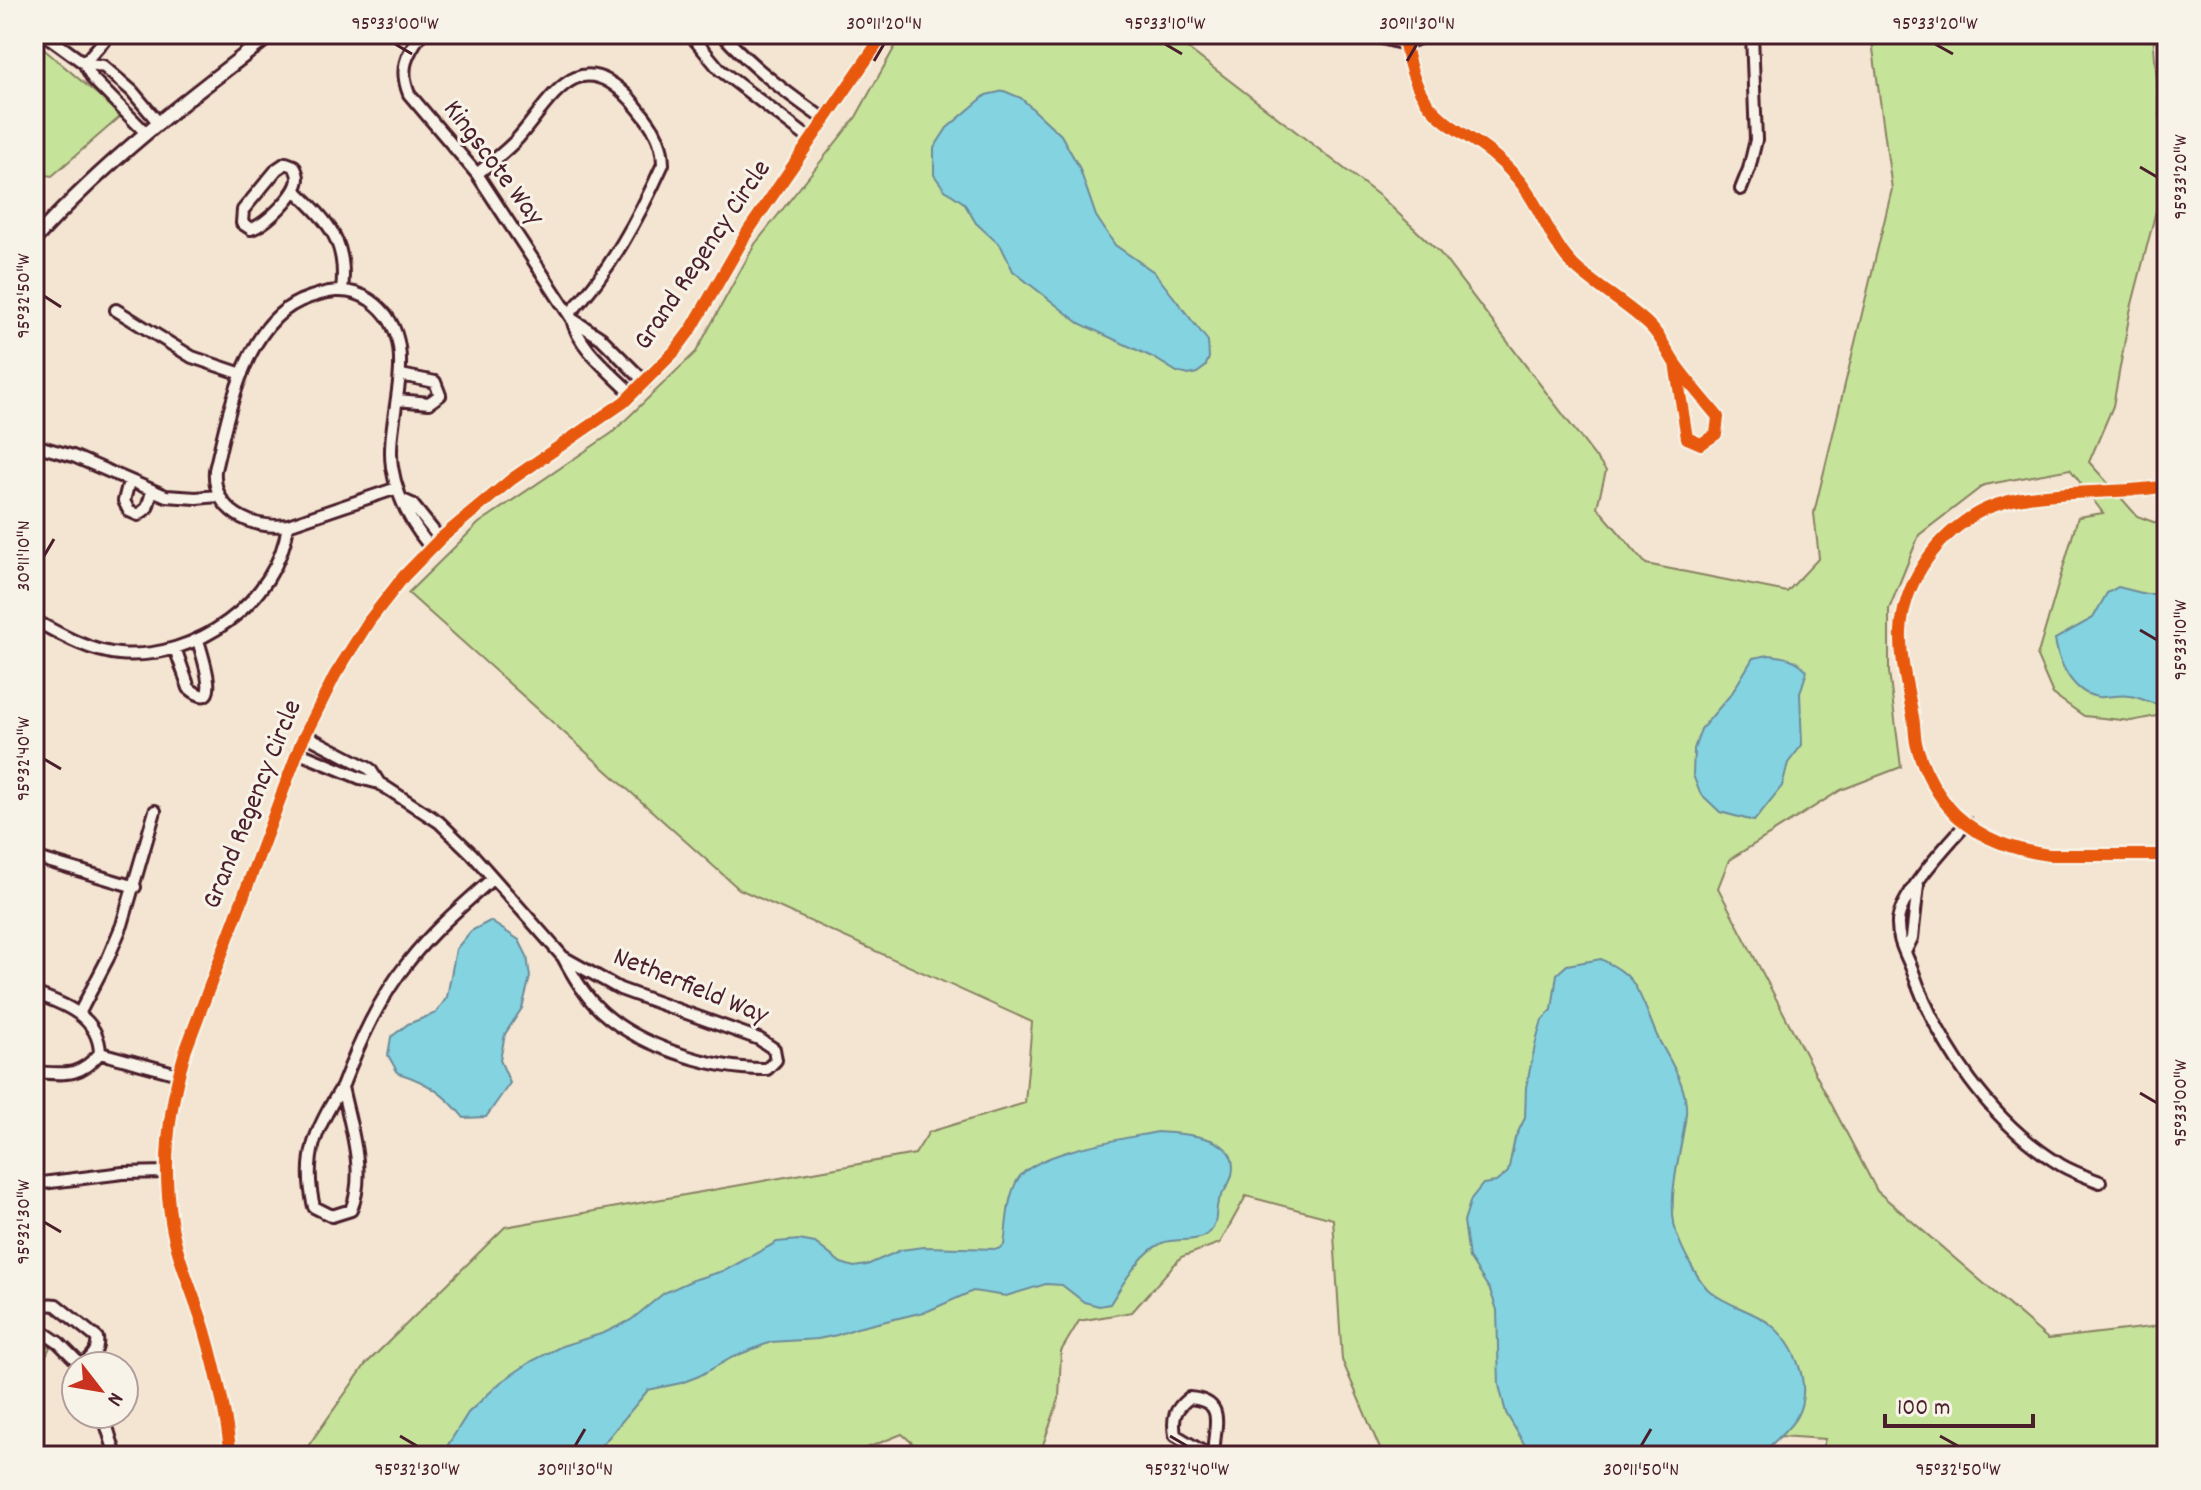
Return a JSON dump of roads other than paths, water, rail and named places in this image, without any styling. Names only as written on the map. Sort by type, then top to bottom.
[{"type":"street","points":[[44,34],[84,63],[93,79],[145,132]]},
{"type":"street","points":[[84,63],[110,34]]},
{"type":"street","points":[[34,240],[70,200],[145,132],[272,34]]},
{"type":"street","name":"Kingscote Way","points":[[421,34],[405,58],[403,78],[409,94],[477,174],[570,316],[583,343],[632,394]]},
{"type":"street","points":[[690,34],[720,70],[811,140]]},
{"type":"street","points":[[722,34],[780,88],[825,120]]},
{"type":"street","name":"Grand Regency Circle","points":[[231,1456],[224,1400],[171,1223],[167,1152],[178,1074],[203,999],[297,752],[352,646],[387,598],[431,548],[512,479],[632,394],[674,352],[692,328],[748,231],[884,34]]},
{"type":"street","points":[[1367,34],[1405,44],[1428,34]]},
{"type":"street","points":[[1741,189],[1756,140],[1752,34]]},
{"type":"street","points":[[1405,44],[1413,80],[1426,103],[1446,123],[1498,160],[1517,178],[1573,265],[1662,338],[1675,363],[1718,417],[1716,434],[1701,444],[1687,438],[1675,363]]},
{"type":"street","points":[[84,63],[103,66],[132,91],[158,122]]},
{"type":"street","points":[[477,174],[518,138],[555,92],[579,75],[595,74],[619,88],[652,126],[663,149],[663,164],[602,274],[570,316]]},
{"type":"street","points":[[286,163],[294,166],[299,176],[295,190],[261,226],[251,229],[242,223],[243,210],[277,169],[286,163]]},
{"type":"street","points":[[295,190],[325,220],[339,243],[344,269],[342,290]]},
{"type":"street","points":[[397,488],[288,525],[272,527],[247,521],[218,496],[214,483],[215,470],[242,374],[260,337],[281,313],[312,296],[342,290],[366,297],[388,318],[398,347],[401,375],[390,451],[404,509],[431,548]]},
{"type":"street","points":[[116,310],[192,357],[242,374]]},
{"type":"street","name":"Kingscote Way","points":[[570,316],[601,338],[645,382]]},
{"type":"street","points":[[398,400],[429,403],[440,395],[435,382],[401,375]]},
{"type":"street","points":[[34,445],[73,456],[152,492],[183,499],[218,496]]},
{"type":"street","points":[[129,481],[124,501],[129,511],[138,515],[147,508],[152,492]]},
{"type":"street","points":[[2167,486],[2147,490],[2024,497],[1973,515],[1950,532],[1919,572],[1908,598],[1901,632],[1916,744],[1936,788],[1954,813],[1998,843],[2040,854],[2167,855]]},
{"type":"street","points":[[403,500],[412,504],[440,539]]},
{"type":"street","points":[[34,620],[70,639],[105,652],[132,654],[175,648],[198,640],[224,624],[255,594],[281,554],[288,525]]},
{"type":"street","points":[[175,648],[189,688],[201,694],[208,689],[210,682],[198,640]]},
{"type":"street","name":"Netherfield Way","points":[[305,735],[370,769],[379,783]]},
{"type":"street","name":"Netherfield Way","points":[[297,752],[379,783],[439,822],[563,957],[596,1006],[638,1036],[703,1059],[752,1069],[767,1069],[776,1060],[774,1049],[759,1039],[620,989],[563,957]]},
{"type":"street","points":[[79,1014],[115,943],[135,887],[155,811]]},
{"type":"street","points":[[1967,823],[1942,850],[1918,885],[1912,938],[1905,952],[1928,1009],[1946,1043],[1984,1097],[2007,1121],[2061,1165],[2100,1182]]},
{"type":"street","points":[[34,857],[135,887]]},
{"type":"street","points":[[342,1087],[356,1162],[357,1196],[351,1210],[332,1216],[314,1207],[308,1183],[310,1157],[320,1124],[342,1087],[366,1031],[408,962],[493,878]]},
{"type":"street","points":[[34,993],[79,1014],[92,1024],[100,1038],[100,1053],[87,1068],[69,1073],[34,1072]]},
{"type":"street","points":[[100,1053],[178,1074]]},
{"type":"street","points":[[34,1184],[123,1173],[166,1172]]},
{"type":"street","points":[[34,1318],[41,1307],[56,1305],[97,1338],[97,1350]]},
{"type":"street","points":[[34,1326],[66,1350]]},
{"type":"street","points":[[1189,1398],[1209,1404],[1217,1415],[1212,1456],[1175,1435],[1172,1420],[1178,1407],[1189,1398]]},
{"type":"street","points":[[108,1430],[116,1456]]},
{"type":"water","points":[[1004,91],[1021,98],[1061,135],[1079,167],[1096,216],[1115,245],[1154,272],[1208,341],[1209,358],[1205,367],[1197,373],[1177,372],[1079,323],[1013,271],[1001,246],[976,223],[964,203],[945,190],[934,175],[934,148],[947,128],[986,95]]},
{"type":"water","points":[[2118,587],[2146,594],[2167,594],[2167,705],[2130,696],[2098,697],[2089,694],[2074,683],[2059,657],[2055,639],[2093,618],[2107,593]]},
{"type":"water","points":[[1769,655],[1795,661],[1807,671],[1800,693],[1802,745],[1788,763],[1782,786],[1754,821],[1720,812],[1700,793],[1693,775],[1694,749],[1701,729],[1732,693],[1753,658]]},
{"type":"water","points":[[490,921],[519,940],[527,956],[530,977],[522,1008],[505,1034],[500,1060],[510,1083],[486,1117],[464,1118],[435,1090],[398,1073],[388,1055],[391,1037],[408,1024],[436,1013],[447,997],[456,949],[471,931]]},
{"type":"water","points":[[1601,959],[1624,973],[1636,987],[1684,1094],[1686,1114],[1673,1194],[1679,1240],[1707,1288],[1770,1324],[1787,1342],[1799,1366],[1803,1391],[1797,1416],[1759,1456],[1534,1456],[1506,1413],[1499,1385],[1497,1310],[1490,1290],[1469,1258],[1464,1221],[1471,1199],[1483,1184],[1496,1182],[1508,1172],[1515,1138],[1525,1118],[1526,1087],[1537,1037],[1542,1020],[1552,1010],[1557,974],[1567,965]]},
{"type":"water","points":[[1157,1132],[1195,1136],[1219,1144],[1228,1151],[1232,1175],[1218,1202],[1213,1229],[1199,1238],[1168,1241],[1154,1248],[1133,1270],[1110,1304],[1099,1306],[1084,1302],[1062,1285],[1046,1284],[1006,1296],[973,1291],[928,1311],[837,1335],[771,1342],[733,1357],[699,1376],[648,1390],[604,1443],[583,1456],[441,1456],[468,1413],[501,1382],[562,1346],[604,1333],[631,1320],[664,1293],[726,1270],[777,1242],[799,1240],[815,1243],[841,1263],[854,1267],[867,1265],[901,1250],[923,1247],[998,1249],[1004,1245],[1014,1186],[1028,1169],[1061,1154]]}]
